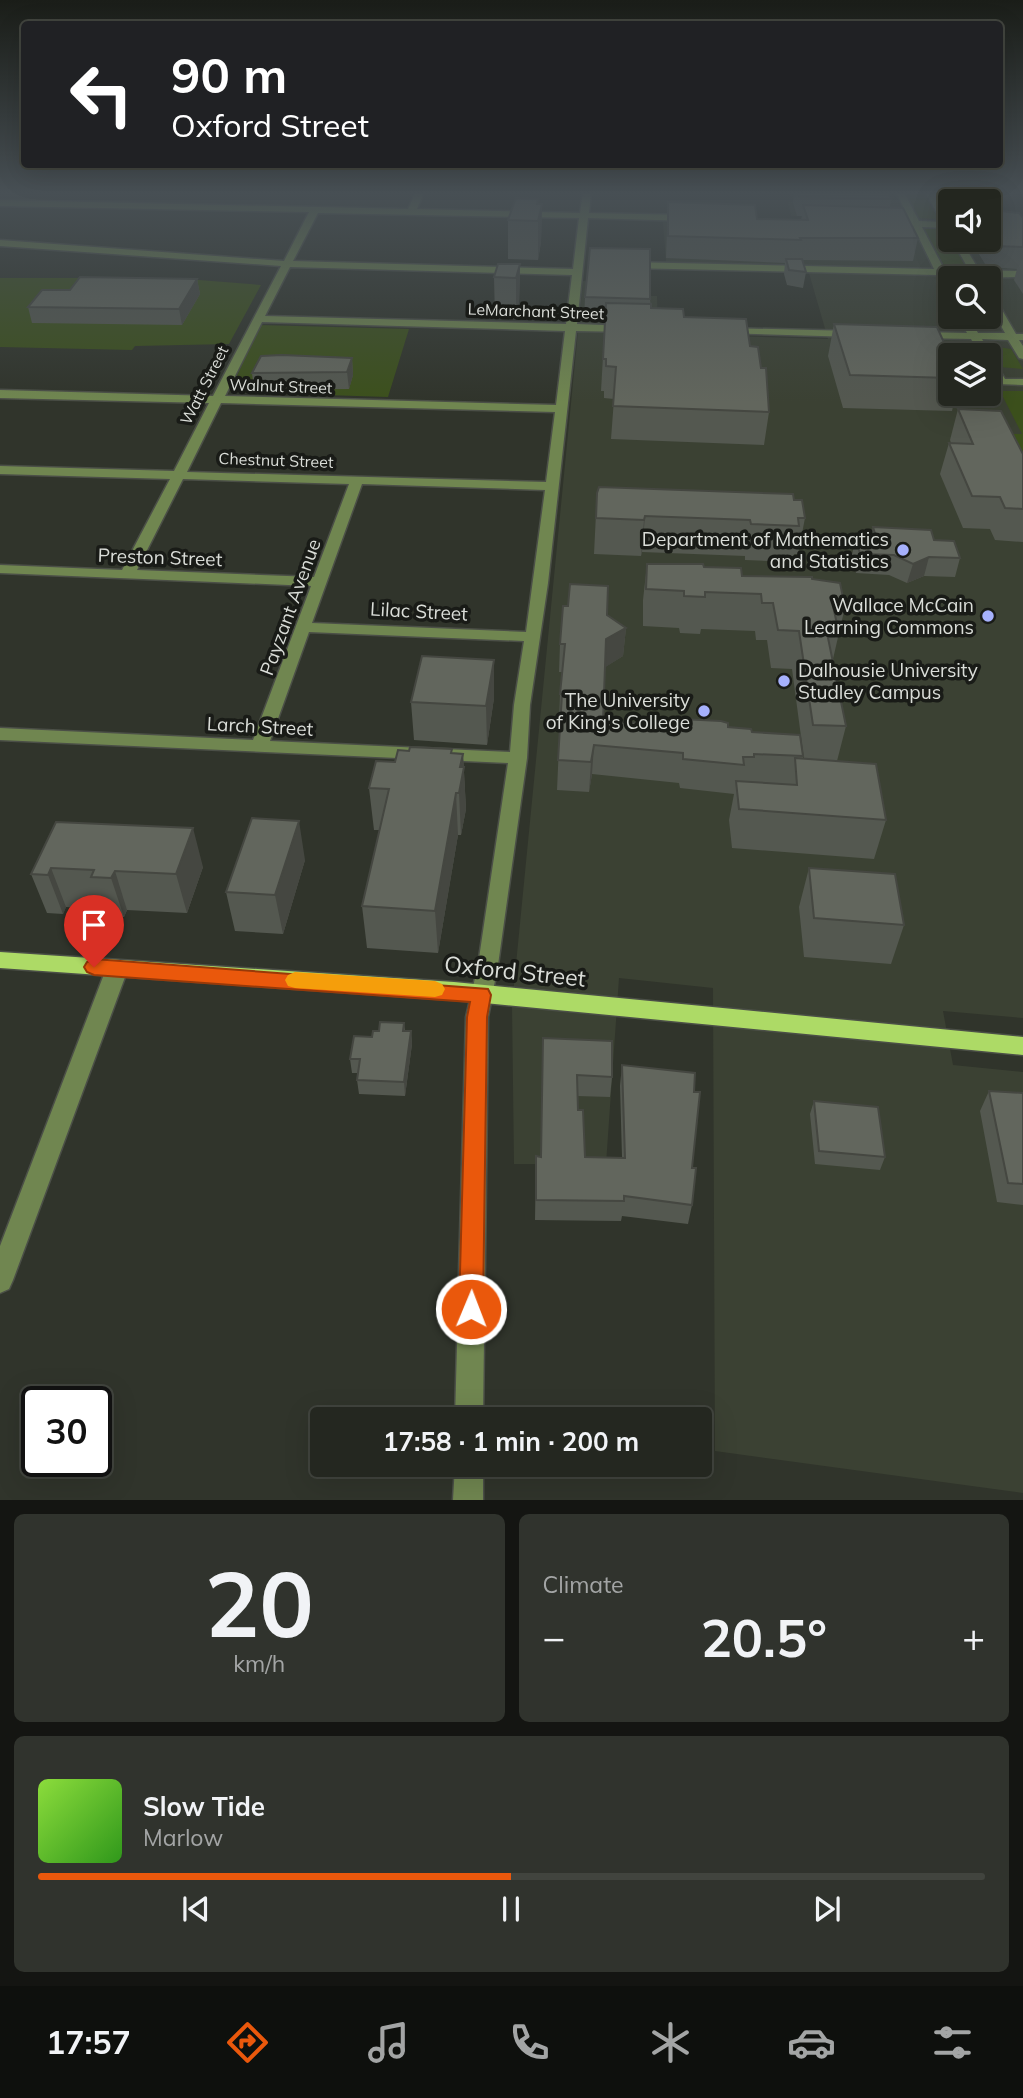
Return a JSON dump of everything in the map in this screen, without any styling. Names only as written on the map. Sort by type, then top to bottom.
[{"type":"main road","name":"Oxford Street","points":[[0,960],[481,995],[1023,1046]]},
{"type":"street","points":[[259,262],[584,267]]},
{"type":"street","points":[[469,1407],[477,1017],[488,965],[518,758],[522,705],[570,328],[584,262]]},
{"type":"street","name":"Watt Street","points":[[127,575],[286,264]]},
{"type":"street","points":[[620,265],[938,272]]},
{"type":"street","points":[[1001,274],[1023,274]]},
{"type":"street","points":[[1001,313],[1018,337],[1023,356]]},
{"type":"street","name":"LeMarchant Street","points":[[257,319],[646,329]]},
{"type":"street","points":[[971,329],[978,343]]},
{"type":"street","points":[[711,331],[872,334]]},
{"type":"street","points":[[904,335],[1018,337]]},
{"type":"street","points":[[1001,382],[1023,382]]},
{"type":"street","name":"Walnut Street","points":[[0,394],[561,409]]},
{"type":"street","name":"Chestnut Street","points":[[0,470],[551,486]]},
{"type":"street","name":"Payzant Avenue","points":[[259,747],[357,480]]},
{"type":"street","name":"Preston Street","points":[[0,569],[319,582]]},
{"type":"street","name":"Lilac Street","points":[[304,626],[532,637]]},
{"type":"street","name":"Larch Street","points":[[0,734],[518,758]]},
{"type":"street","points":[[2,1269],[117,969]]},
{"type":"street","points":[[468,1500],[469,1477]]},
{"type":"shaded area","name":"Dalhousie University Studley Campus","points":[[666,262],[1023,262],[1023,1018],[943,1011],[953,1065],[1023,1072],[1023,1493],[715,1451],[713,988],[619,978],[606,1164],[514,1164],[512,1005],[583,281],[651,282],[651,296],[657,296],[658,334],[828,339],[807,266]]},
{"type":"green space","points":[[942,262],[964,262],[966,266],[944,266]]},
{"type":"green space","points":[[0,278],[174,278],[261,285],[229,344],[135,346],[132,350],[0,347]]},
{"type":"green space","points":[[259,325],[409,329],[388,397],[230,392]]},
{"type":"green space","points":[[1001,348],[1011,349],[1023,369],[1001,367]]},
{"type":"green space","points":[[1001,391],[1023,391],[1023,493],[988,434],[1022,434]]},
{"type":"building","points":[[589,262],[650,262],[650,299],[585,297]]},
{"type":"building","points":[[787,262],[803,262],[806,272],[789,270]]},
{"type":"building","points":[[498,264],[520,264],[516,278],[494,277]]},
{"type":"building","points":[[80,277],[197,279],[179,309],[28,307],[42,290],[70,290]]},
{"type":"building","points":[[606,303],[651,304],[651,308],[683,309],[684,317],[746,319],[750,346],[758,347],[761,368],[766,368],[769,412],[613,406],[616,367],[606,366],[606,359],[603,359]]},
{"type":"building","points":[[834,324],[937,327],[944,343],[938,343],[938,378],[850,375]]},
{"type":"building","points":[[261,356],[352,358],[347,372],[252,373]]},
{"type":"building","points":[[958,409],[1001,411],[1023,454],[1023,509],[1005,508],[1000,497],[972,496],[949,443],[973,444]]},
{"type":"building","points":[[599,487],[793,494],[794,500],[802,500],[805,518],[798,518],[799,526],[751,524],[750,520],[645,516],[644,520],[596,518]]},
{"type":"building","points":[[873,527],[931,530],[934,540],[954,541],[960,558],[929,557],[913,564],[894,555],[860,554],[856,536],[876,537]]},
{"type":"building","points":[[647,564],[703,564],[704,567],[741,568],[742,576],[812,577],[840,583],[845,607],[833,606],[839,633],[827,633],[846,726],[813,725],[799,631],[778,630],[773,603],[762,603],[761,594],[705,592],[705,597],[684,596],[684,591],[646,589]]},
{"type":"building","points":[[570,584],[608,586],[607,615],[626,628],[606,639],[603,721],[682,725],[682,719],[721,721],[728,723],[728,727],[751,729],[752,732],[800,735],[803,756],[754,754],[754,757],[743,757],[744,765],[683,759],[683,753],[594,745],[591,762],[558,760],[565,644],[560,644],[563,606],[568,606]]},
{"type":"building","points":[[422,656],[494,660],[486,706],[411,702]]},
{"type":"building","points":[[410,747],[452,749],[451,753],[463,754],[460,767],[464,767],[459,793],[456,793],[435,911],[362,906],[389,789],[369,788],[376,761],[395,762],[398,750],[409,751]]},
{"type":"building","points":[[795,758],[876,764],[886,820],[739,809],[736,781],[797,785]]},
{"type":"building","points":[[252,818],[299,821],[275,895],[226,892]]},
{"type":"building","points":[[56,822],[193,828],[176,874],[115,871],[111,878],[91,877],[94,870],[51,868],[48,875],[31,874]]},
{"type":"building","points":[[809,868],[895,874],[904,925],[814,918]]},
{"type":"building","points":[[380,1022],[404,1023],[403,1031],[411,1031],[404,1082],[357,1080],[360,1059],[350,1059],[354,1036],[372,1037],[373,1031],[379,1031]]},
{"type":"building","points":[[543,1038],[612,1041],[612,1077],[577,1075],[578,1110],[583,1110],[585,1157],[625,1158],[622,1065],[695,1073],[694,1092],[700,1092],[692,1168],[696,1168],[692,1205],[624,1196],[624,1201],[536,1200],[536,1156],[541,1157]]},
{"type":"building","points":[[989,1091],[1023,1093],[1023,1184],[1008,1183]]},
{"type":"building","points":[[814,1101],[878,1107],[885,1157],[819,1151]]},
{"type":"slow traffic","points":[[295,980],[435,989]]},
{"type":"place","name":"Department of Mathematics and Statistics","points":[[903,550]]},
{"type":"place","name":"Wallace McCain Learning Commons","points":[[988,616]]},
{"type":"place","name":"Dalhousie University Studley Campus","points":[[784,681]]},
{"type":"place","name":"The University of King's College","points":[[704,711]]},
{"type":"route","points":[[94,967],[481,995],[477,1017],[471,1309]]}]
